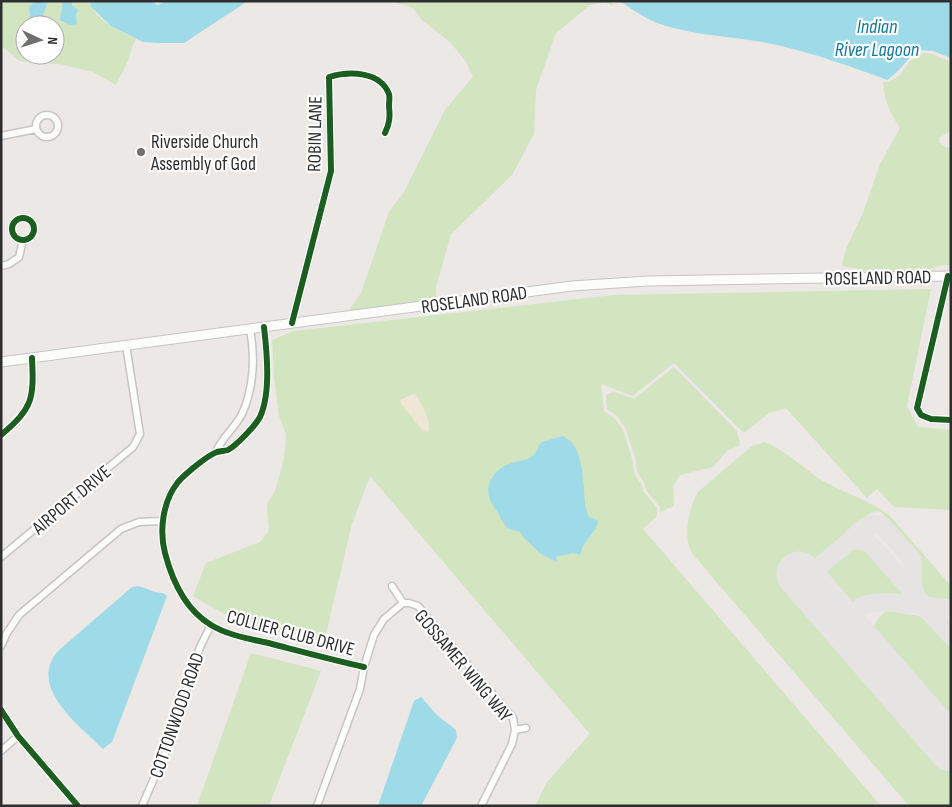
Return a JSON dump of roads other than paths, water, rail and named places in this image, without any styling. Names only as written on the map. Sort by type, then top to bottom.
[{"type":"main road","name":"ROSELAND ROAD","points":[[1,362],[572,286],[648,281],[949,276]]},
{"type":"street","name":"ROBIN LANE","points":[[292,323],[331,171],[329,77],[340,74],[359,74],[368,75],[380,82],[389,94],[390,123],[385,133]]},
{"type":"street","points":[[1,136],[36,129]]},
{"type":"street","points":[[1,266],[9,264],[19,257],[23,240]]},
{"type":"street","points":[[949,276],[917,408],[921,415],[931,419],[951,420]]},
{"type":"street","name":"COLLIER CLUB DRIVE","points":[[264,327],[266,396],[260,417],[246,434],[228,450],[216,452],[179,480],[165,504],[162,545],[170,572],[182,596],[210,624],[236,635],[364,667]]},
{"type":"street","name":"COLLIER CLUB DRIVE","points":[[216,452],[220,442],[242,414],[248,398],[253,367],[253,347],[250,329]]},
{"type":"street","name":"AIRPORT DRIVE","points":[[1,557],[133,447],[138,440],[140,434],[126,345]]},
{"type":"street","points":[[1,435],[18,420],[29,406],[33,389],[32,358]]},
{"type":"street","points":[[253,367],[266,367]]},
{"type":"street","points":[[1,646],[19,615],[121,529],[140,522],[163,521]]},
{"type":"street","points":[[392,586],[403,603]]},
{"type":"street","name":"GOSSAMER WING WAY","points":[[317,806],[353,708],[374,635],[384,619],[403,603],[418,606],[513,718],[515,730],[512,744],[481,806]]},
{"type":"street","name":"COTTONWOOD ROAD","points":[[142,806],[169,744],[200,647],[210,624]]},
{"type":"street","points":[[1,710],[18,736],[78,806]]},
{"type":"street","points":[[515,730],[526,728]]},
{"type":"street","points":[[1,751],[18,736]]},
{"type":"water","points":[[48,1],[43,15],[30,15],[29,7],[33,3]]},
{"type":"water","points":[[63,1],[72,1],[72,5],[78,10],[76,16],[77,24],[70,25],[65,22],[65,15],[61,15]]},
{"type":"water","points":[[90,1],[149,1],[158,5],[166,1],[248,1],[184,43],[160,43],[143,42],[111,26],[91,7]]},
{"type":"water","name":"Indian River Lagoon","points":[[620,1],[951,1],[951,58],[933,51],[918,50],[887,80],[805,52],[777,45],[689,32],[660,24],[650,20]]},
{"type":"water","points":[[563,436],[571,442],[580,460],[587,513],[589,517],[598,522],[583,546],[580,555],[574,553],[558,556],[556,557],[557,562],[541,554],[520,532],[507,527],[490,501],[488,488],[493,476],[502,467],[526,460],[535,454],[542,442]]},
{"type":"water","points":[[138,586],[163,593],[167,596],[112,742],[103,749],[81,729],[60,704],[52,691],[49,678],[50,665],[58,651],[132,587]]},
{"type":"water","points":[[421,697],[437,715],[456,730],[457,738],[421,806],[378,806],[414,701]]},
{"type":"place","name":"Riverside Church Assembly of God","points":[[141,152]]}]
